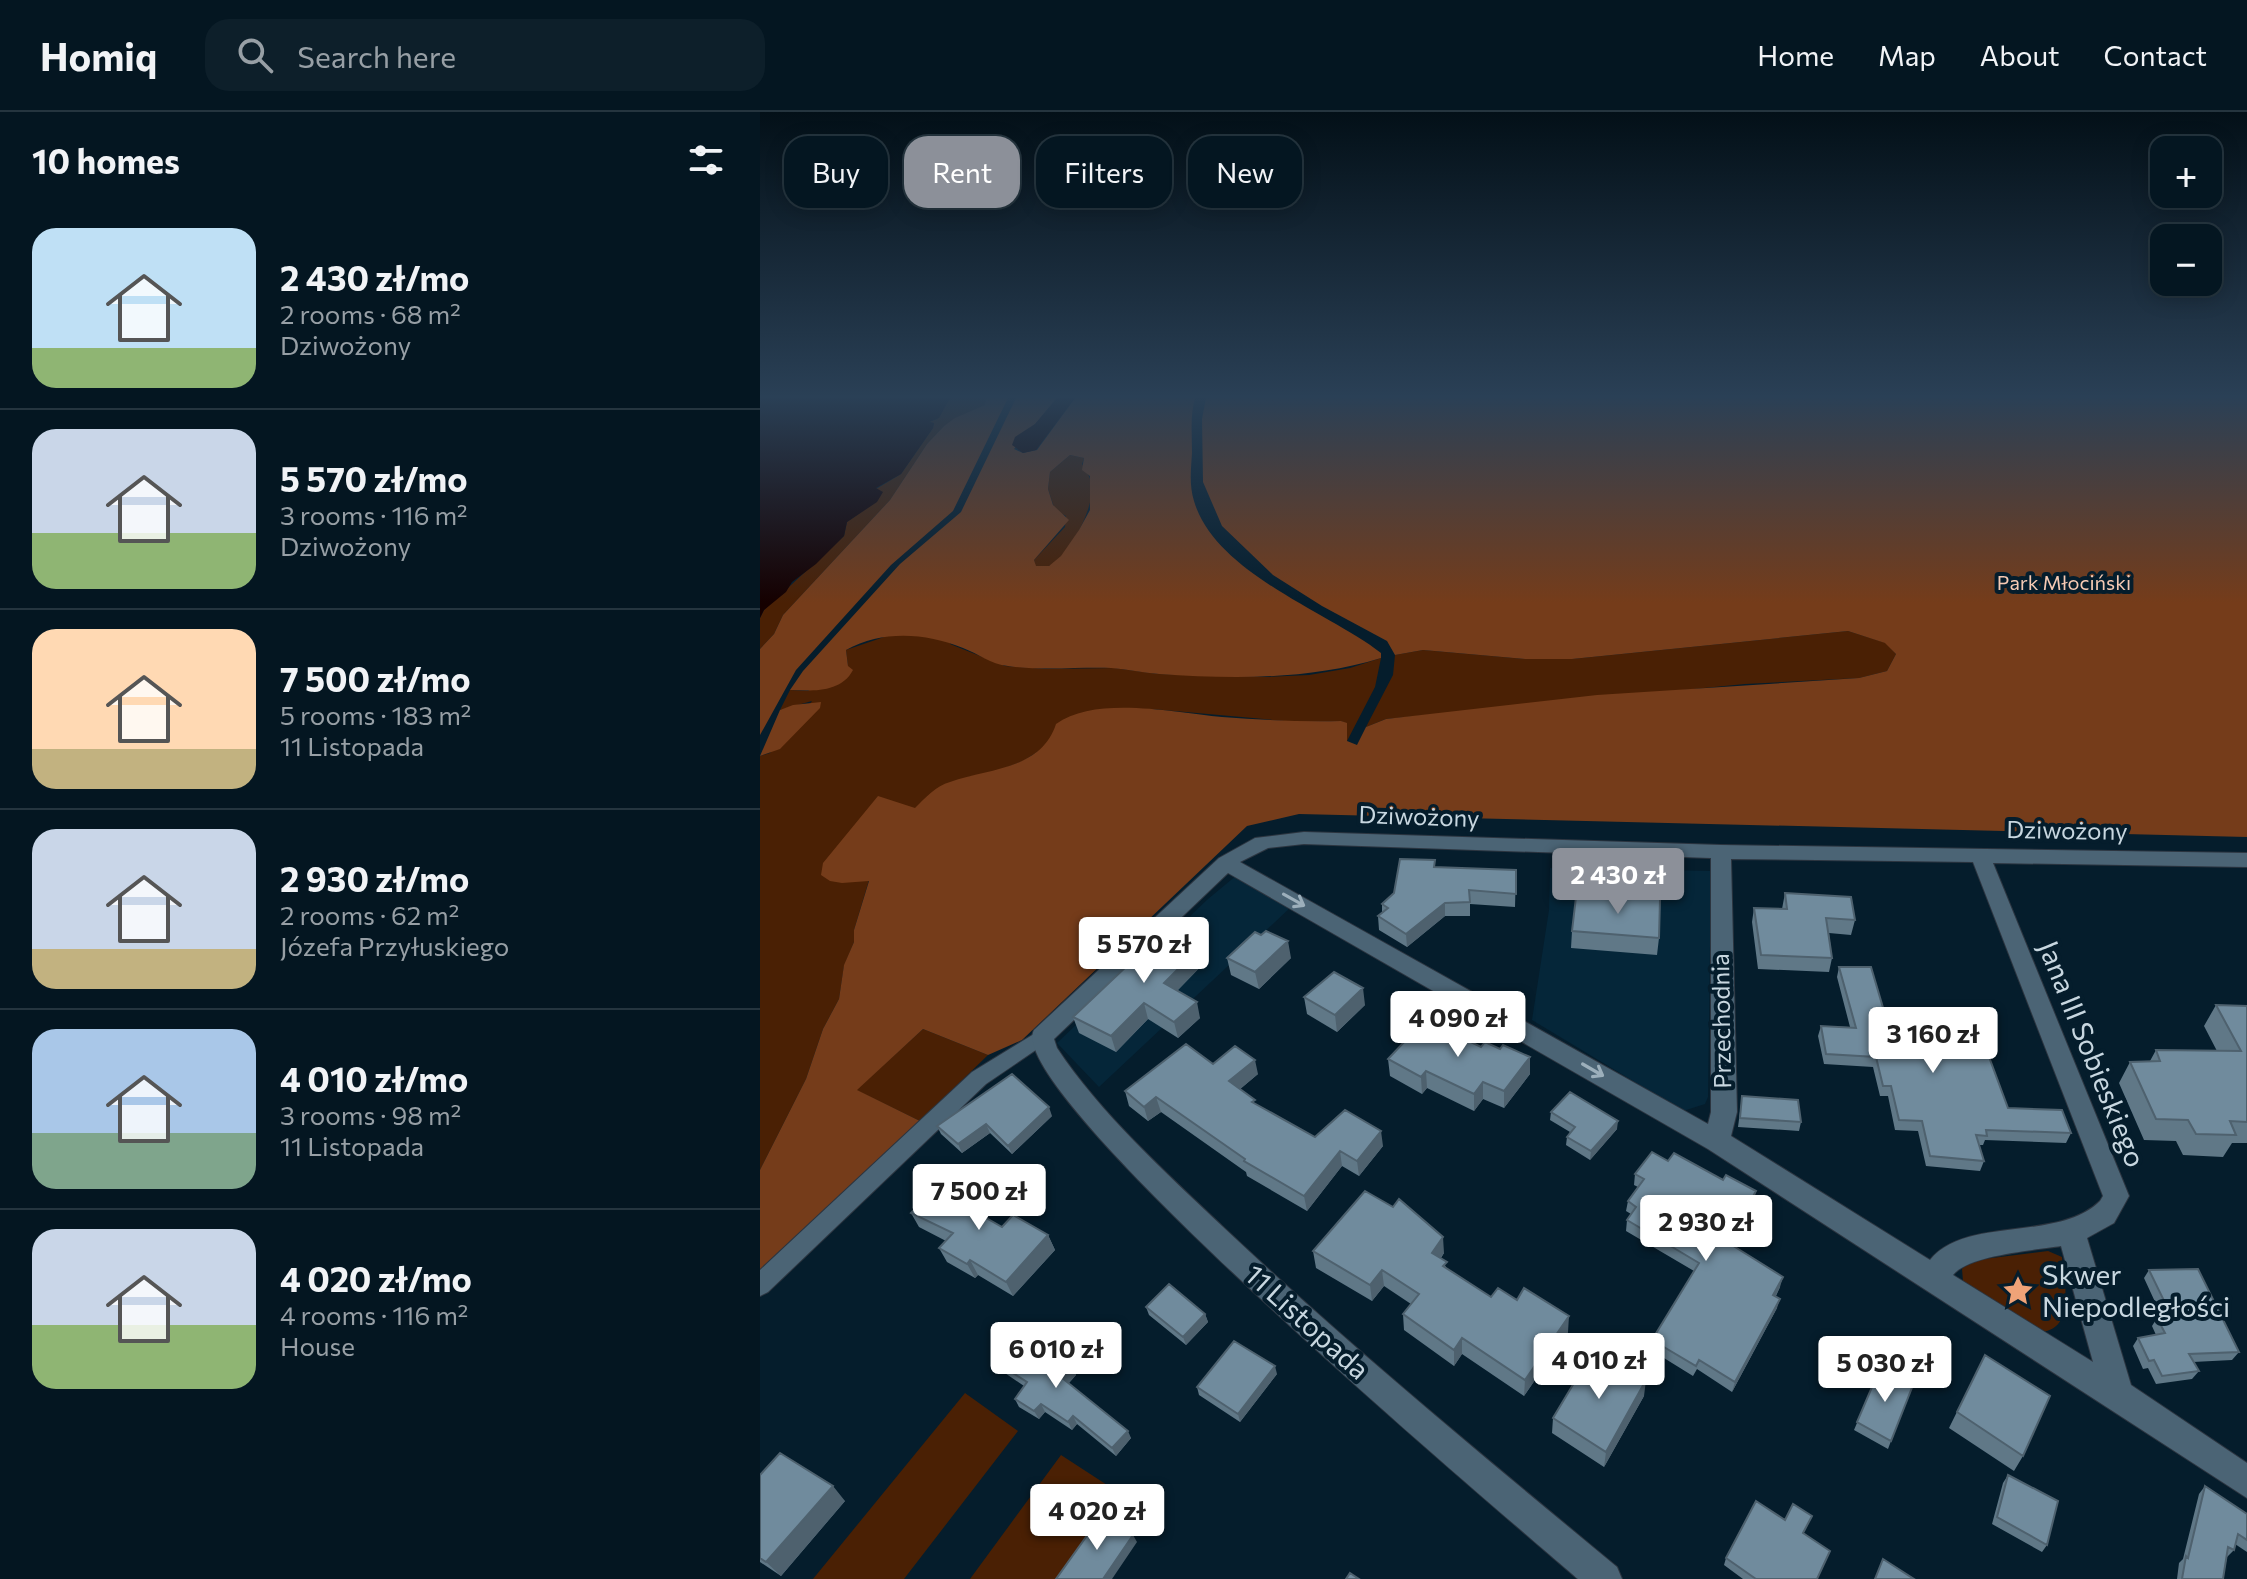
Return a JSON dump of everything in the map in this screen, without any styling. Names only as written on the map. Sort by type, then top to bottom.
[{"type":"street","name":"Dziwożony","points":[[1042,1036],[1226,863],[1258,843],[1283,838],[1721,852],[2247,860]]},
{"type":"street","name":"Przechodnia","points":[[1717,1141],[1724,1112],[1721,852]]},
{"type":"street","name":"Jana III Sobieskiego","points":[[1980,855],[2116,1196],[2114,1206],[2093,1223],[2071,1232]]},
{"type":"street","points":[[1226,863],[1717,1141],[2118,1395],[2247,1482]]},
{"type":"street","name":"11 Listopada","points":[[1042,1036],[1042,1044],[1054,1062],[1121,1146],[1200,1223],[1326,1343],[1605,1579]]},
{"type":"street","points":[[1933,1279],[1949,1258],[1985,1247],[2071,1232],[2118,1395]]},
{"type":"lane","name":"Dziwożony","points":[[760,1285],[979,1078],[1042,1036]]},
{"type":"shaded area","points":[[760,466],[906,466],[901,474],[876,488],[883,492],[877,502],[847,522],[844,536],[816,564],[792,582],[760,618]]},
{"type":"shaded area","points":[[906,466],[912,466],[890,500],[783,615],[774,634],[760,649],[760,618],[764,610],[844,536],[847,522],[877,501],[876,489],[901,474]]},
{"type":"shaded area","points":[[1057,466],[1083,466],[1090,478],[1091,497],[1078,532],[1064,554],[1049,566],[1035,566],[1034,560],[1065,527],[1066,516],[1055,510],[1048,489],[1050,472]]},
{"type":"shaded area","points":[[960,623],[950,644],[1005,666],[1114,668],[1158,674],[1267,677],[1309,675],[1350,668],[1381,658],[1375,687],[1347,741],[1347,724],[1341,721],[1296,722],[1152,709],[1057,724],[1051,739],[1042,749],[1023,761],[994,772],[968,777],[869,880],[854,930],[854,942],[844,966],[839,999],[823,1029],[806,1079],[760,1170],[760,756],[770,753],[812,701],[780,710],[790,690],[808,691],[848,666],[846,650],[887,636]]},
{"type":"shaded area","points":[[1848,631],[1886,643],[1896,654],[1887,671],[1859,678],[1745,684],[1386,719],[1366,727],[1393,675],[1395,655],[1423,650],[1525,659],[1572,659]]},
{"type":"shaded area","points":[[1550,868],[1711,871],[1708,1097],[1705,1104],[1683,1111],[1532,1020],[1549,910]]},
{"type":"shaded area","points":[[1237,875],[1292,906],[1099,1087],[1057,1043]]},
{"type":"shaded area","points":[[923,1029],[988,1055],[920,1121],[856,1090]]},
{"type":"shaded area","points":[[2048,1251],[2062,1257],[2065,1290],[2064,1313],[2052,1329],[2041,1332],[1969,1289],[1963,1281],[1962,1269],[1968,1261]]},
{"type":"shaded area","points":[[965,1393],[1018,1431],[904,1579],[813,1579]]},
{"type":"shaded area","points":[[1061,1455],[1124,1496],[1066,1579],[970,1579]]},
{"type":"green space","points":[[912,466],[975,466],[953,511],[891,565],[796,670],[760,735],[760,649],[774,634],[783,615],[890,500]]},
{"type":"green space","points":[[983,466],[1057,466],[1050,472],[1048,489],[1053,505],[1069,520],[1034,560],[1036,566],[1049,566],[1061,556],[1090,510],[1090,476],[1082,470],[1083,466],[1192,466],[1194,501],[1206,527],[1225,549],[1276,589],[1381,653],[1381,658],[1299,674],[1187,676],[1111,668],[1008,666],[949,643],[904,636],[875,639],[846,650],[848,666],[853,670],[848,678],[834,687],[790,690],[803,671],[900,564],[961,512]]},
{"type":"green space","name":"Park Młociński","points":[[1203,466],[2247,466],[2247,837],[1299,814],[1247,826],[1022,1040],[988,1055],[923,1029],[857,1090],[920,1121],[760,1273],[760,1170],[806,1079],[823,1029],[839,999],[844,965],[854,942],[854,930],[869,881],[830,881],[821,875],[823,863],[878,796],[915,808],[945,784],[1026,759],[1049,739],[1056,724],[1092,710],[1137,708],[1252,719],[1341,721],[1347,723],[1347,741],[1357,745],[1366,727],[1386,719],[1597,695],[1859,678],[1887,671],[1896,654],[1885,643],[1848,631],[1572,659],[1525,659],[1423,650],[1395,655],[1387,641],[1273,575],[1222,526],[1203,482]]},
{"type":"green space","points":[[821,702],[820,708],[780,749],[760,756],[780,710],[793,705]]},
{"type":"building","points":[[1400,859],[1435,860],[1434,867],[1516,870],[1516,894],[1469,890],[1470,902],[1445,903],[1406,934],[1378,916],[1388,908],[1382,904],[1394,893]]},
{"type":"building","points":[[1785,893],[1851,897],[1855,920],[1826,918],[1832,958],[1761,955],[1754,908],[1787,909]]},
{"type":"building","points":[[1576,897],[1660,899],[1659,938],[1572,931]]},
{"type":"building","points":[[1168,927],[1205,942],[1164,983],[1197,1002],[1174,1022],[1144,1003],[1111,1036],[1073,1017]]},
{"type":"building","points":[[1266,931],[1288,941],[1255,972],[1227,958],[1255,932],[1261,935]]},
{"type":"building","points":[[1839,967],[1871,967],[1889,1028],[1979,1030],[2008,1108],[2062,1110],[2071,1133],[1986,1130],[1987,1136],[1976,1135],[1984,1161],[1930,1156],[1922,1121],[1899,1120],[1891,1086],[1883,1086],[1876,1057],[1826,1054],[1821,1026],[1856,1028]]},
{"type":"building","points":[[1334,972],[1363,988],[1335,1015],[1304,997]]},
{"type":"building","points":[[2216,1005],[2247,1006],[2247,1122],[2230,1121],[2236,1135],[2196,1134],[2188,1120],[2156,1119],[2130,1062],[2160,1061],[2156,1050],[2241,1051]]},
{"type":"building","points":[[1425,1020],[1481,1047],[1485,1042],[1500,1049],[1503,1045],[1530,1057],[1504,1091],[1483,1082],[1474,1094],[1426,1071],[1421,1077],[1388,1059]]},
{"type":"building","points":[[1186,1044],[1213,1064],[1235,1046],[1255,1060],[1229,1081],[1255,1100],[1252,1102],[1315,1137],[1345,1110],[1381,1131],[1357,1161],[1340,1151],[1304,1196],[1244,1161],[1156,1097],[1144,1107],[1125,1091]]},
{"type":"building","points":[[1012,1074],[1049,1107],[1008,1146],[986,1124],[958,1144],[937,1126]]},
{"type":"building","points":[[1570,1092],[1618,1121],[1591,1151],[1567,1137],[1575,1127],[1551,1112]]},
{"type":"building","points":[[1742,1096],[1798,1100],[1801,1122],[1740,1118]]},
{"type":"building","points":[[1652,1152],[1668,1161],[1674,1153],[1723,1180],[1726,1175],[1756,1191],[1727,1242],[1783,1277],[1773,1295],[1780,1299],[1735,1382],[1699,1360],[1696,1366],[1652,1340],[1699,1263],[1627,1220],[1636,1207],[1628,1201],[1644,1179],[1635,1174]]},
{"type":"building","points":[[949,1173],[970,1184],[955,1200],[1002,1227],[1013,1215],[1048,1235],[1006,1282],[970,1260],[967,1264],[939,1248],[953,1233],[911,1213]]},
{"type":"building","points":[[1365,1191],[1393,1207],[1399,1199],[1443,1237],[1432,1253],[1447,1262],[1443,1266],[1491,1297],[1498,1288],[1517,1300],[1524,1288],[1569,1316],[1525,1380],[1462,1338],[1454,1350],[1403,1314],[1419,1294],[1382,1270],[1370,1285],[1313,1251]]},
{"type":"building","points":[[2198,1269],[2239,1352],[2189,1354],[2199,1371],[2162,1376],[2154,1360],[2149,1361],[2138,1338],[2165,1333],[2157,1318],[2172,1317],[2149,1270]]},
{"type":"building","points":[[1169,1284],[1205,1314],[1183,1337],[1146,1307]]},
{"type":"building","points":[[1022,1336],[1072,1367],[1062,1378],[1128,1431],[1112,1448],[1073,1416],[1068,1422],[1041,1404],[1034,1411],[1015,1399],[1027,1382],[997,1363]]},
{"type":"building","points":[[1234,1341],[1275,1366],[1238,1414],[1197,1387]]},
{"type":"building","points":[[1592,1353],[1646,1380],[1606,1452],[1553,1418]]},
{"type":"building","points":[[1985,1355],[2050,1396],[2023,1456],[1957,1412]]},
{"type":"building","points":[[1881,1366],[1913,1385],[1891,1441],[1857,1422]]},
{"type":"building","points":[[780,1453],[833,1486],[766,1562],[760,1558],[760,1475]]},
{"type":"building","points":[[2008,1475],[2058,1501],[2047,1545],[1997,1517]]},
{"type":"building","points":[[2205,1486],[2247,1514],[2247,1540],[2238,1534],[2234,1550],[2228,1547],[2223,1579],[2182,1579],[2186,1556],[2188,1558]]},
{"type":"building","points":[[1756,1501],[1785,1520],[1793,1504],[1812,1516],[1803,1533],[1830,1551],[1817,1579],[1756,1579],[1726,1558]]},
{"type":"building","points":[[1101,1516],[1133,1535],[1103,1579],[1056,1579]]},
{"type":"building","points":[[1883,1559],[1914,1579],[1875,1579]]},
{"type":"place","name":"Skwer Niepodległości","points":[[2018,1291]]}]
